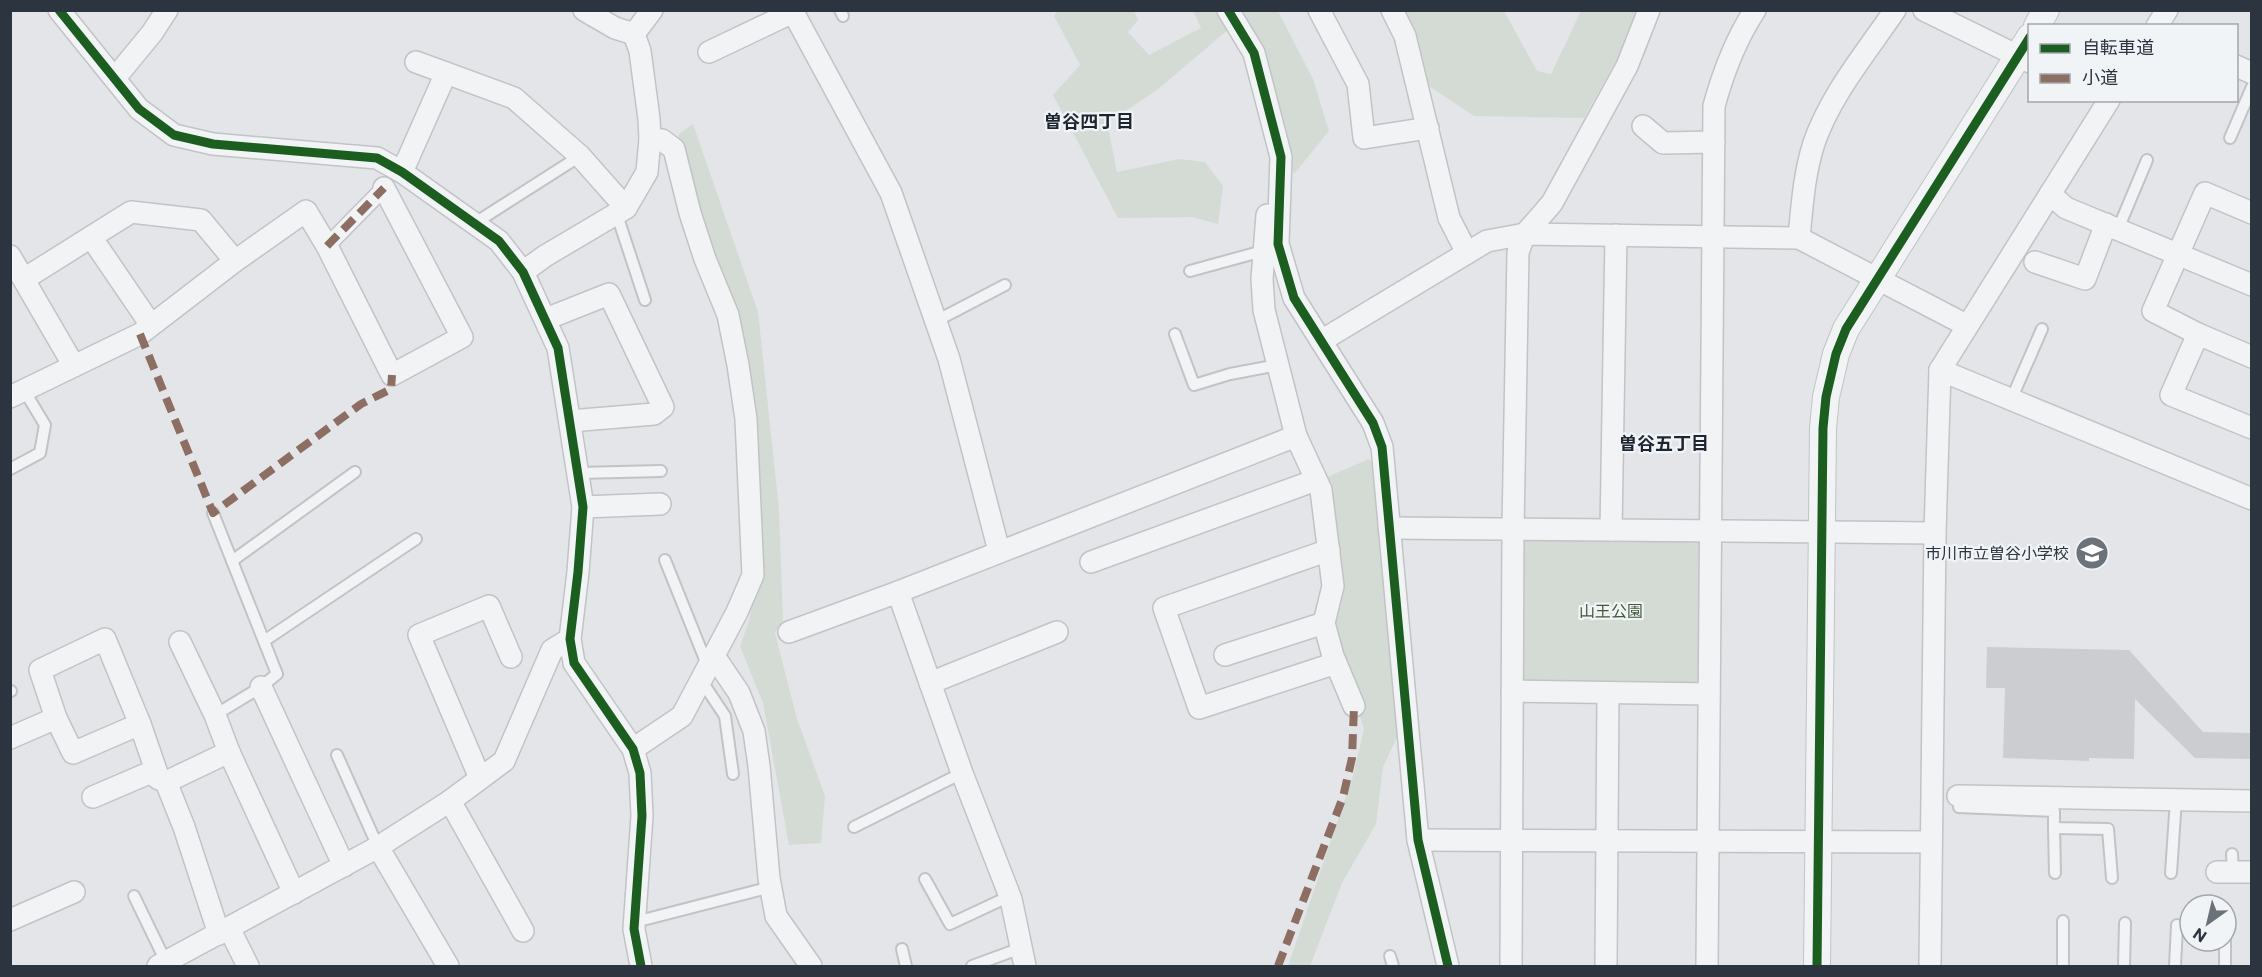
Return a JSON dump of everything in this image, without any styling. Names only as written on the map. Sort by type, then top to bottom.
[{"type":"street","points":[[59,10],[139,109],[174,135],[213,144],[377,158],[402,172],[499,241],[523,272],[558,348],[583,507],[579,572],[570,639],[574,663],[633,749],[640,773],[642,816],[635,939],[641,966]]},
{"type":"street","points":[[116,78],[167,10]]},
{"type":"street","points":[[584,10],[615,28],[634,34]]},
{"type":"street","points":[[634,34],[652,10]]},
{"type":"street","points":[[1228,10],[1254,53],[1281,157],[1278,244],[1294,298],[1372,423],[1382,447],[1418,840],[1448,966]]},
{"type":"street","points":[[1318,10],[1358,84],[1364,138],[1428,128]]},
{"type":"street","points":[[1392,10],[1405,36],[1449,218],[1467,254]]},
{"type":"street","points":[[1511,966],[1513,528],[1518,252],[1525,234],[1552,203],[1627,66],[1650,10]]},
{"type":"street","points":[[1707,966],[1714,106],[1720,83],[1744,27],[1755,10]]},
{"type":"street","points":[[1799,238],[1805,178],[1814,143],[1831,105],[1895,10]]},
{"type":"street","points":[[1817,966],[1823,428],[1826,397],[1836,354],[1876,279],[2025,52],[1924,10]]},
{"type":"street","points":[[2038,24],[2046,10]]},
{"type":"street","points":[[2158,24],[2167,10]]},
{"type":"street","points":[[709,52],[792,11],[891,193],[949,359],[999,551]]},
{"type":"street","points":[[523,272],[545,256],[626,208],[647,172],[650,139],[640,51],[634,34]]},
{"type":"street","points":[[416,62],[514,98],[580,156],[626,208]]},
{"type":"street","points":[[2238,67],[2252,73]]},
{"type":"street","points":[[402,172],[446,73]]},
{"type":"street","points":[[1930,966],[1935,533],[1940,370],[2108,102]]},
{"type":"street","points":[[1643,126],[1663,143],[1714,142]]},
{"type":"street","points":[[633,749],[682,716],[753,575],[746,419],[728,315],[702,250],[674,148],[662,140],[650,139]]},
{"type":"street","points":[[1281,157],[1269,196],[1263,251],[1264,310],[1296,436],[1321,490],[1333,586],[1324,623],[1336,663],[1354,706]]},
{"type":"street","points":[[17,394],[140,334],[235,261],[306,211],[327,246],[392,375],[462,337],[384,188],[327,246]]},
{"type":"street","points":[[2252,213],[2205,193],[2153,311],[2198,334],[2252,357]]},
{"type":"street","points":[[2050,194],[2066,208],[2252,285]]},
{"type":"street","points":[[24,279],[131,212],[201,220],[235,261]]},
{"type":"street","points":[[2035,262],[2085,279],[2112,227]]},
{"type":"street","points":[[1321,341],[1487,241],[1525,234],[1799,238],[1966,326]]},
{"type":"street","points":[[1611,530],[1616,235]]},
{"type":"street","points":[[91,237],[151,325]]},
{"type":"street","points":[[10,256],[74,366]]},
{"type":"street","points":[[546,319],[609,294],[663,407],[654,414],[570,420]]},
{"type":"street","points":[[2198,334],[2171,395],[2252,428]]},
{"type":"street","points":[[1940,370],[2252,499]]},
{"type":"street","points":[[789,632],[898,592],[1296,436]]},
{"type":"street","points":[[1090,562],[1316,480]]},
{"type":"street","points":[[583,507],[660,504]]},
{"type":"street","points":[[1389,528],[1935,533]]},
{"type":"street","points":[[1329,550],[1164,608],[1199,708],[1336,663]]},
{"type":"street","points":[[898,592],[962,773],[1010,896],[1023,957]]},
{"type":"street","points":[[480,778],[419,635],[489,606],[512,657]]},
{"type":"street","points":[[1225,654],[1324,623]]},
{"type":"street","points":[[930,683],[1057,632]]},
{"type":"street","points":[[140,724],[73,753],[56,718],[40,670],[105,639],[140,724],[162,781],[184,827],[224,931],[248,966]]},
{"type":"street","points":[[162,964],[378,847],[450,801],[504,761],[552,650],[570,639]]},
{"type":"street","points":[[180,642],[294,893]]},
{"type":"street","points":[[708,668],[739,693],[754,731],[776,916],[811,966]]},
{"type":"street","points":[[261,687],[344,866]]},
{"type":"street","points":[[1512,691],[1709,694]]},
{"type":"street","points":[[1606,966],[1608,694]]},
{"type":"street","points":[[10,738],[56,718]]},
{"type":"street","points":[[162,781],[229,752]]},
{"type":"street","points":[[93,797],[149,773],[162,781]]},
{"type":"street","points":[[1959,802],[2054,812],[2176,800],[2252,801]]},
{"type":"street","points":[[450,801],[523,931]]},
{"type":"street","points":[[1418,840],[1931,842]]},
{"type":"street","points":[[378,847],[448,966]]},
{"type":"street","points":[[10,920],[74,892]]},
{"type":"lane","points":[[2230,138],[2252,87]]},
{"type":"lane","points":[[475,223],[580,156]]},
{"type":"lane","points":[[2112,227],[2147,160]]},
{"type":"lane","points":[[626,208],[618,221],[645,300]]},
{"type":"lane","points":[[1190,271],[1263,251]]},
{"type":"lane","points":[[936,321],[1005,285]]},
{"type":"lane","points":[[2011,400],[2042,329]]},
{"type":"lane","points":[[1176,334],[1194,385],[1230,374],[1278,365]]},
{"type":"lane","points":[[10,469],[40,453],[45,425],[17,394]]},
{"type":"lane","points":[[578,473],[661,471]]},
{"type":"lane","points":[[232,561],[355,472]]},
{"type":"lane","points":[[213,513],[278,674],[215,715]]},
{"type":"lane","points":[[264,641],[416,539]]},
{"type":"lane","points":[[665,560],[725,716],[734,774]]},
{"type":"lane","points":[[336,755],[378,847]]},
{"type":"lane","points":[[854,827],[962,773]]},
{"type":"lane","points":[[2171,873],[2176,800]]},
{"type":"lane","points":[[2055,873],[2054,812],[2108,829],[2112,878]]},
{"type":"lane","points":[[925,879],[950,924],[1010,896]]},
{"type":"lane","points":[[635,922],[771,887]]},
{"type":"lane","points":[[134,896],[162,964]]},
{"type":"lane","points":[[2062,921],[2063,966]]},
{"type":"lane","points":[[2124,966],[2125,923]]},
{"type":"lane","points":[[2175,966],[2177,925]]},
{"type":"lane","points":[[902,949],[906,966]]},
{"type":"lane","points":[[972,966],[1023,957]]},
{"type":"green space","points":[[1057,11],[1134,11],[1138,20],[1128,32],[1149,55],[1201,28],[1193,11],[1278,11],[1313,79],[1329,131],[1294,174],[1265,74],[1243,17],[1157,90],[1107,123],[1117,172],[1179,159],[1205,162],[1223,186],[1218,224],[1192,217],[1118,218],[1053,95],[1080,65],[1054,16]]},
{"type":"green space","points":[[1399,11],[1504,11],[1537,71],[1551,74],[1581,11],[1640,11],[1635,27],[1584,118],[1474,116],[1429,86]]},
{"type":"green space","points":[[693,124],[758,312],[779,509],[783,620],[775,633],[797,719],[825,796],[821,843],[789,845],[763,703],[740,646],[749,621],[759,564],[739,332],[678,135]]},
{"type":"green space","points":[[1369,459],[1378,470],[1399,733],[1383,767],[1376,824],[1342,883],[1310,966],[1288,966],[1353,776],[1364,729],[1330,624],[1340,579],[1327,477]]},
{"type":"green space","name":"山王公園","points":[[1524,537],[1699,538],[1699,685],[1523,683]]},
{"type":"building","points":[[1987,647],[2129,650],[2203,732],[2252,733],[2252,759],[2195,758],[2135,699],[2134,759],[2089,758],[2089,761],[2003,758],[2005,688],[1986,688]]},
{"type":"marked path","points":[[327,246],[384,188]]},
{"type":"marked path","points":[[140,334],[213,513],[361,404],[391,389],[392,375]]},
{"type":"marked path","points":[[1278,966],[1343,797],[1352,758],[1354,706]]},
{"type":"cycle path","points":[[59,10],[139,109],[174,135],[213,144],[377,158],[402,172],[499,241],[523,272],[558,348],[583,507],[570,639],[574,663],[633,749],[640,773],[642,816],[634,929],[641,966]]},
{"type":"cycle path","points":[[1228,10],[1254,53],[1281,157],[1278,244],[1294,298],[1373,423],[1382,447],[1418,840],[1448,966]]},
{"type":"cycle path","points":[[1817,966],[1823,428],[1826,397],[1836,354],[1846,329],[2028,40]]},
{"type":"place","name":"市川市立曽谷小学校","points":[[2092,553]]},
{"type":"district","name":"曽谷四丁目","points":[[1089,122]]},
{"type":"district","name":"曽谷五丁目","points":[[1664,444]]}]
